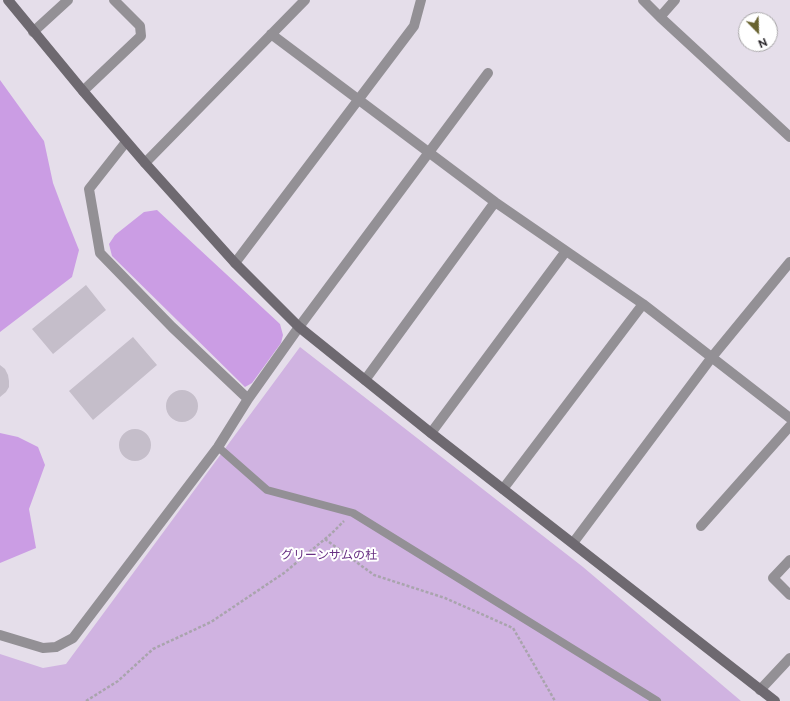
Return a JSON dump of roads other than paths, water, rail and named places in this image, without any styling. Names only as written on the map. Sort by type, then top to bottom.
[{"type":"street","points":[[8,0],[82,92],[126,142],[235,263],[299,327],[431,433],[775,701]]},
{"type":"street","points":[[33,32],[68,0]]},
{"type":"street","points":[[82,92],[142,36],[140,26],[114,0]]},
{"type":"street","points":[[145,163],[305,0]]},
{"type":"street","points":[[235,263],[414,26],[421,0]]},
{"type":"street","points":[[643,0],[790,137]]},
{"type":"street","points":[[660,17],[675,0]]},
{"type":"street","points":[[271,34],[495,202],[642,304],[790,418]]},
{"type":"street","points":[[0,635],[43,648],[56,646],[74,638],[218,446],[248,399],[299,327],[488,73]]},
{"type":"street","points":[[126,142],[89,189],[100,253],[172,327],[248,399]]},
{"type":"street","points":[[365,380],[495,202]]},
{"type":"street","points":[[431,433],[566,251]]},
{"type":"street","points":[[573,543],[712,357],[790,262]]},
{"type":"street","points":[[503,489],[642,304]]},
{"type":"street","points":[[701,526],[790,426]]},
{"type":"street","points":[[790,560],[772,578],[790,594]]},
{"type":"street","points":[[760,690],[790,658]]},
{"type":"lane","points":[[218,446],[267,490],[353,512],[657,701]]},
{"type":"park label","name":"グリーンサムの杜","points":[[329,555]]}]
